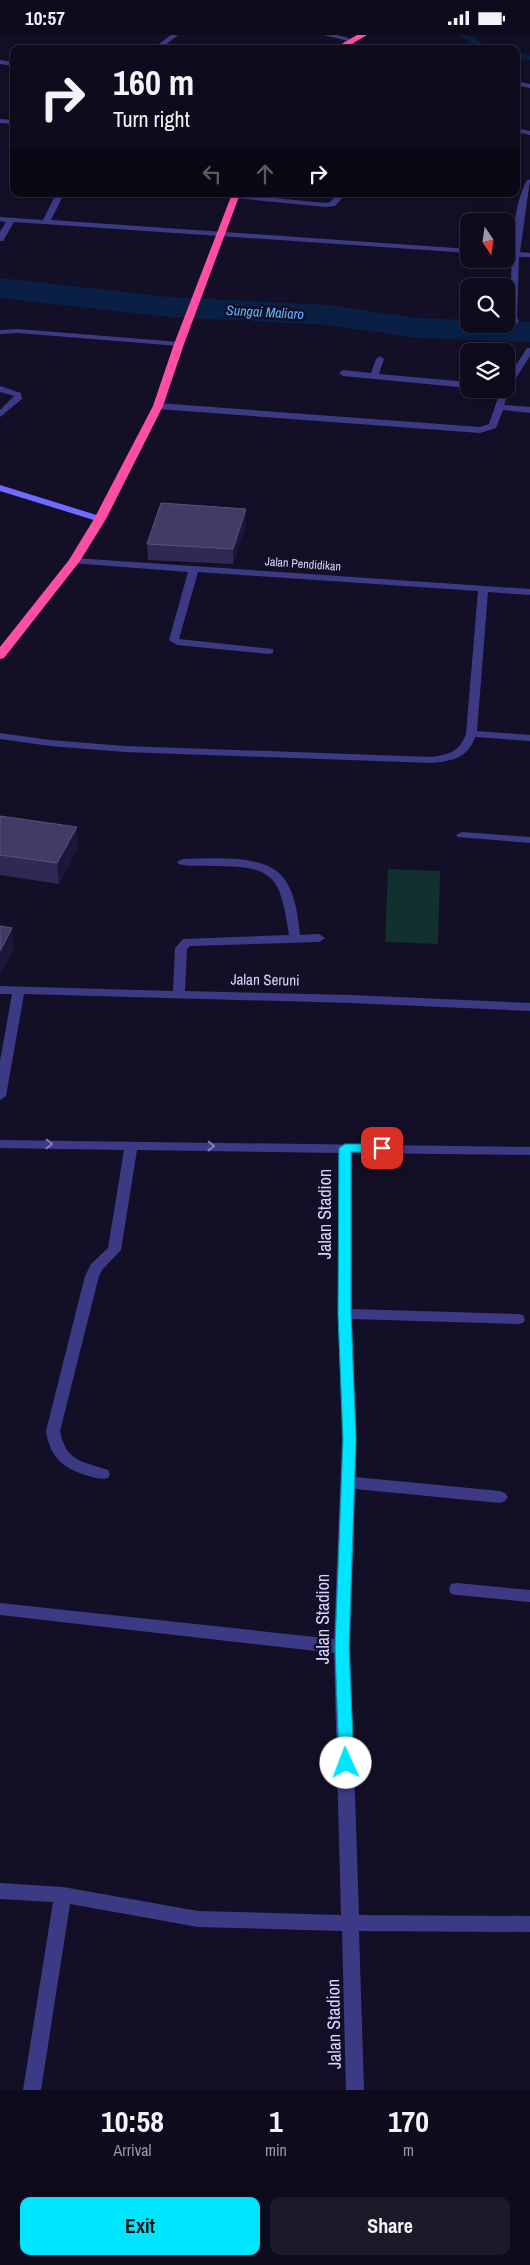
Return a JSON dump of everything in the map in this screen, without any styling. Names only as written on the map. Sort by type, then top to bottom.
[{"type":"highway","points":[[344,45],[362,35]]},
{"type":"highway","points":[[0,655],[74,561],[100,519],[158,406],[219,233],[234,197]]},
{"type":"street","points":[[161,45],[175,35]]},
{"type":"street","points":[[327,35],[358,45]]},
{"type":"street","points":[[515,322],[517,255],[521,231],[520,189],[530,182]]},
{"type":"street","points":[[46,222],[58,197]]},
{"type":"street","points":[[253,197],[326,205],[332,204],[338,197]]},
{"type":"street","points":[[0,219],[460,250]]},
{"type":"street","points":[[0,239],[11,220]]},
{"type":"street","points":[[517,255],[530,255]]},
{"type":"street","points":[[0,332],[18,331],[179,344]]},
{"type":"street","points":[[515,373],[530,350]]},
{"type":"street","points":[[374,376],[380,359]]},
{"type":"street","points":[[343,373],[460,384]]},
{"type":"street","points":[[0,389],[14,392],[18,397],[16,402],[0,414]]},
{"type":"street","points":[[158,406],[480,430],[493,426],[501,398]]},
{"type":"street","points":[[498,407],[530,410]]},
{"type":"street","points":[[0,488],[100,519]]},
{"type":"street","name":"Jalan Pendidikan","points":[[74,561],[530,592]]},
{"type":"street","points":[[194,569],[174,640],[177,642],[269,651]]},
{"type":"street","points":[[0,736],[80,746],[146,750],[432,760],[459,754],[467,746],[471,734],[483,589]]},
{"type":"street","points":[[471,734],[530,739]]},
{"type":"street","points":[[462,835],[530,840]]},
{"type":"street","points":[[183,862],[254,865],[268,869],[278,877],[290,903],[295,939]]},
{"type":"street","points":[[179,995],[181,948],[187,942],[319,938]]},
{"type":"street","name":"Jalan Seruni","points":[[0,990],[530,1007]]},
{"type":"street","points":[[0,1096],[19,990]]},
{"type":"street","points":[[0,1144],[530,1151]]},
{"type":"street","points":[[103,1474],[80,1468],[63,1459],[54,1445],[53,1431],[92,1276],[96,1267],[114,1250],[131,1145]]},
{"type":"street","name":"Jalan Stadion","points":[[345,1148],[345,1314],[349,1439],[342,1647],[356,2090]]},
{"type":"street","points":[[345,1314],[518,1319]]},
{"type":"street","points":[[348,1482],[500,1497]]},
{"type":"street","points":[[456,1589],[530,1596]]},
{"type":"street","points":[[0,1609],[342,1647]]},
{"type":"street","points":[[0,1891],[63,1895],[198,1919],[352,1923],[530,1924]]},
{"type":"street","points":[[32,2090],[63,1895]]},
{"type":"green space","points":[[388,869],[440,871],[438,944],[385,942]]},
{"type":"building","points":[[161,503],[246,509],[233,549],[147,544]]},
{"type":"building","points":[[0,816],[77,827],[57,863],[0,855]]},
{"type":"building","points":[[0,926],[12,928],[0,951]]},
{"type":"waterway","points":[[463,35],[480,45]]},
{"type":"waterway","points":[[520,57],[530,58]]},
{"type":"waterway","name":"Sungai Maliaro","points":[[0,288],[169,307],[329,315],[416,328],[530,332]]},
{"type":"route","points":[[346,1763],[342,1647],[349,1439],[345,1314],[345,1148],[382,1148]]}]
